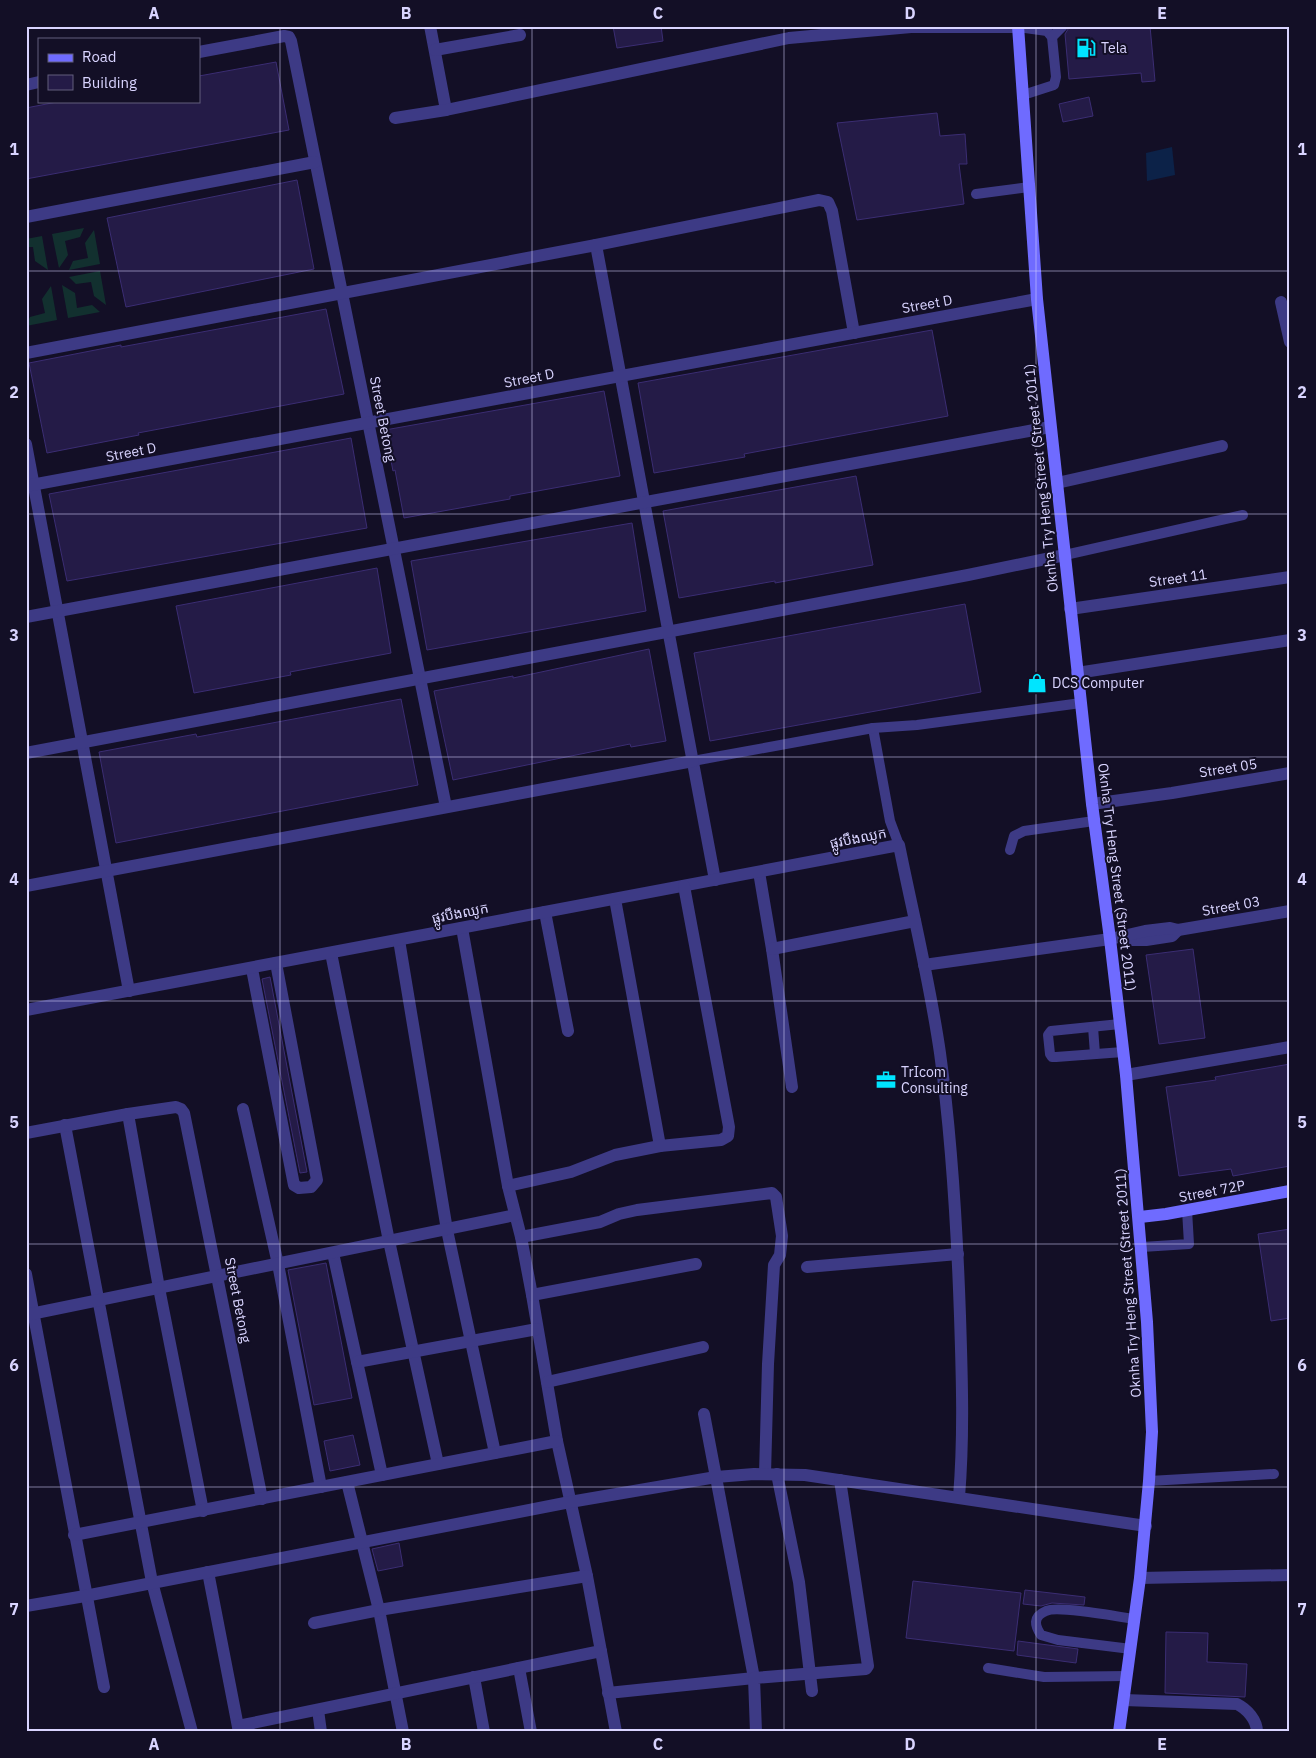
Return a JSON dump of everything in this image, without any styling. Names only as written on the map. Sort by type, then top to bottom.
[{"type":"main road","name":"Oknha Try Heng Street (Street 2011)","points":[[1018,27],[1037,299],[1080,703],[1126,1075],[1140,1217],[1147,1322],[1152,1432],[1150,1481],[1140,1578],[1120,1732]]},
{"type":"main road","name":"Street 72P","points":[[1140,1217],[1290,1192]]},
{"type":"street","points":[[430,26],[446,110]]},
{"type":"street","points":[[395,118],[446,110],[788,32],[911,27],[1018,27]]},
{"type":"street","points":[[435,50],[520,35]]},
{"type":"street","name":"Street Betong","points":[[200,52],[284,36],[289,37],[446,807]]},
{"type":"street","points":[[26,217],[316,162]]},
{"type":"street","points":[[26,353],[596,245],[819,200],[828,202],[832,210],[854,333]]},
{"type":"street","points":[[596,245],[715,880]]},
{"type":"street","name":"Street D","points":[[30,486],[1037,299]]},
{"type":"street","points":[[1281,302],[1290,342]]},
{"type":"street","points":[[26,617],[1050,427]]},
{"type":"street","points":[[26,444],[30,486],[58,611],[130,991]]},
{"type":"street","points":[[1057,483],[1222,446]]},
{"type":"street","points":[[26,752],[668,632],[1064,555]]},
{"type":"street","name":"Street 11","points":[[1070,609],[1290,577]]},
{"type":"street","points":[[1077,673],[1290,640]]},
{"type":"street","points":[[26,886],[693,761]]},
{"type":"street","name":"Street 05","points":[[1092,804],[1290,773]]},
{"type":"street","points":[[899,845],[940,1052],[950,1138],[958,1254],[963,1386],[962,1460],[959,1498]]},
{"type":"street","name":"ផ្លូវបឹងឈូក","points":[[26,1010],[252,969],[899,845]]},
{"type":"street","points":[[759,872],[792,1087]]},
{"type":"street","points":[[508,1186],[571,1172],[603,1158],[616,1155],[660,1146],[721,1140],[728,1136],[729,1127],[684,886]]},
{"type":"street","points":[[615,899],[660,1146]]},
{"type":"street","name":"Street 03","points":[[924,966],[1110,939],[1146,940],[1172,936],[1178,930],[1290,911]]},
{"type":"street","points":[[545,912],[568,1031]]},
{"type":"street","points":[[772,949],[915,921]]},
{"type":"street","points":[[462,928],[508,1186],[521,1237],[557,1441],[587,1576],[616,1732]]},
{"type":"street","points":[[399,940],[447,1230],[495,1453]]},
{"type":"street","points":[[331,953],[389,1241],[438,1464]]},
{"type":"street","points":[[252,969],[294,1185],[300,1188],[311,1187],[317,1180],[276,963]]},
{"type":"street","points":[[1126,1075],[1290,1047]]},
{"type":"street","name":"Street Betong","points":[[128,1114],[176,1108],[181,1109],[186,1120],[262,1499]]},
{"type":"street","points":[[243,1109],[278,1264],[321,1487]]},
{"type":"street","points":[[26,1133],[128,1114],[159,1288],[203,1511]]},
{"type":"street","points":[[65,1125],[152,1582],[192,1732]]},
{"type":"street","points":[[521,1237],[600,1222],[619,1214],[659,1206],[772,1193],[776,1197],[782,1236],[780,1255],[774,1265],[768,1364],[771,1474],[799,1582],[812,1691]]},
{"type":"street","points":[[30,1315],[515,1216]]},
{"type":"street","points":[[333,1253],[382,1475]]},
{"type":"street","points":[[807,1267],[958,1254]]},
{"type":"street","points":[[532,1295],[696,1264]]},
{"type":"street","points":[[26,1274],[30,1315],[104,1687]]},
{"type":"street","points":[[357,1362],[537,1329]]},
{"type":"street","points":[[546,1382],[703,1347]]},
{"type":"street","points":[[704,1414],[754,1678],[756,1732]]},
{"type":"street","points":[[74,1536],[557,1441]]},
{"type":"street","points":[[26,1606],[364,1543],[570,1502],[716,1477],[771,1474],[805,1475],[1146,1526]]},
{"type":"street","points":[[608,1693],[866,1669],[868,1666],[840,1480]]},
{"type":"street","points":[[347,1482],[364,1543],[403,1732]]},
{"type":"street","points":[[208,1572],[239,1729],[318,1710],[600,1651]]},
{"type":"street","points":[[1140,1578],[1290,1575]]},
{"type":"street","points":[[314,1623],[379,1610],[587,1576]]},
{"type":"street","points":[[519,1668],[531,1732]]},
{"type":"street","points":[[474,1677],[484,1732]]},
{"type":"street","points":[[1124,1700],[1237,1704],[1246,1708],[1257,1726],[1257,1732]]},
{"type":"street","points":[[318,1710],[321,1732]]},
{"type":"lane","points":[[1052,37],[1063,26]]},
{"type":"lane","points":[[1018,27],[1047,31],[1052,37],[1056,77],[1054,85],[1022,95]]},
{"type":"lane","points":[[976,194],[1029,187]]},
{"type":"lane","points":[[1064,555],[1243,515]]},
{"type":"lane","points":[[693,761],[872,728],[917,725],[1080,703]]},
{"type":"lane","points":[[872,728],[890,821],[899,845]]},
{"type":"lane","points":[[1010,850],[1014,836],[1024,831],[1094,821]]},
{"type":"lane","points":[[1120,1024],[1051,1031],[1048,1035],[1049,1045],[1052,1057],[1123,1052]]},
{"type":"lane","points":[[1093,1027],[1095,1054]]},
{"type":"lane","points":[[1142,1247],[1189,1244],[1187,1210]]},
{"type":"lane","points":[[1150,1481],[1274,1474]]},
{"type":"lane","points":[[1131,1649],[1058,1640],[1041,1636],[1035,1627],[1035,1621],[1046,1610],[1063,1609],[1135,1619]]},
{"type":"lane","points":[[988,1668],[1044,1677],[1127,1676]]},
{"type":"green space","points":[[84,228],[80,237],[65,241],[68,255],[59,268],[52,234]]},
{"type":"green space","points":[[94,230],[100,264],[69,270],[73,261],[88,258],[85,243]]},
{"type":"green space","points":[[42,236],[48,270],[35,261],[33,247],[26,247],[26,239]]},
{"type":"green space","points":[[100,271],[106,305],[94,296],[91,282],[76,284],[69,277]]},
{"type":"green space","points":[[62,285],[75,293],[77,308],[92,305],[100,312],[68,318]]},
{"type":"green space","points":[[51,286],[57,320],[26,326],[30,317],[45,313],[42,299]]},
{"type":"water","points":[[1172,147],[1175,175],[1147,181],[1146,153]]},
{"type":"building","points":[[613,26],[661,26],[663,41],[617,48]]},
{"type":"building","points":[[1070,26],[1150,26],[1155,81],[1142,82],[1141,73],[1069,79],[1065,34]]},
{"type":"building","points":[[276,62],[289,130],[26,179],[26,108],[57,102],[200,102],[200,76]]},
{"type":"building","points":[[1089,97],[1093,116],[1063,122],[1059,104]]},
{"type":"building","points":[[937,113],[940,136],[965,134],[967,164],[959,164],[964,204],[857,220],[837,123]]},
{"type":"building","points":[[297,180],[314,269],[126,307],[107,218]]},
{"type":"building","points":[[326,309],[344,394],[138,433],[139,435],[47,453],[29,363]]},
{"type":"building","points":[[932,330],[948,416],[744,454],[745,457],[654,473],[638,383]]},
{"type":"building","points":[[604,391],[620,476],[510,496],[510,499],[404,518],[385,430]]},
{"type":"building","points":[[351,438],[367,528],[67,581],[49,494]]},
{"type":"building","points":[[856,476],[873,565],[679,598],[663,511]]},
{"type":"building","points":[[632,523],[646,611],[427,650],[411,561]]},
{"type":"building","points":[[377,568],[391,653],[290,672],[291,675],[194,693],[176,606]]},
{"type":"building","points":[[965,604],[981,692],[710,741],[694,653]]},
{"type":"building","points":[[649,649],[666,741],[631,747],[630,744],[453,780],[434,691],[513,676],[513,678]]},
{"type":"building","points":[[401,699],[418,785],[116,843],[99,752],[196,734],[197,737]]},
{"type":"building","points":[[1193,949],[1205,1038],[1159,1044],[1146,955]]},
{"type":"building","points":[[270,977],[307,1172],[300,1173],[262,979]]},
{"type":"building","points":[[1290,1064],[1290,1166],[1233,1176],[1231,1169],[1179,1176],[1166,1087],[1216,1080],[1215,1077]]},
{"type":"building","points":[[1290,1229],[1290,1318],[1271,1321],[1258,1234]]},
{"type":"building","points":[[326,1263],[352,1398],[314,1405],[288,1270]]},
{"type":"building","points":[[353,1435],[360,1465],[330,1471],[324,1441]]},
{"type":"building","points":[[399,1543],[403,1566],[378,1571],[372,1549]]},
{"type":"building","points":[[913,1581],[1021,1593],[1014,1651],[906,1638]]},
{"type":"building","points":[[1025,1590],[1085,1597],[1084,1605],[1052,1603],[1041,1606],[1023,1604]]},
{"type":"building","points":[[1166,1632],[1208,1633],[1207,1662],[1247,1664],[1245,1697],[1165,1693]]},
{"type":"building","points":[[1018,1641],[1078,1649],[1076,1663],[1017,1655]]},
{"type":"place","name":"Tela","points":[[1086,48]]},
{"type":"place","name":"DCS Computer","points":[[1037,683]]},
{"type":"place","name":"TrIcom Consulting","points":[[886,1080]]}]
